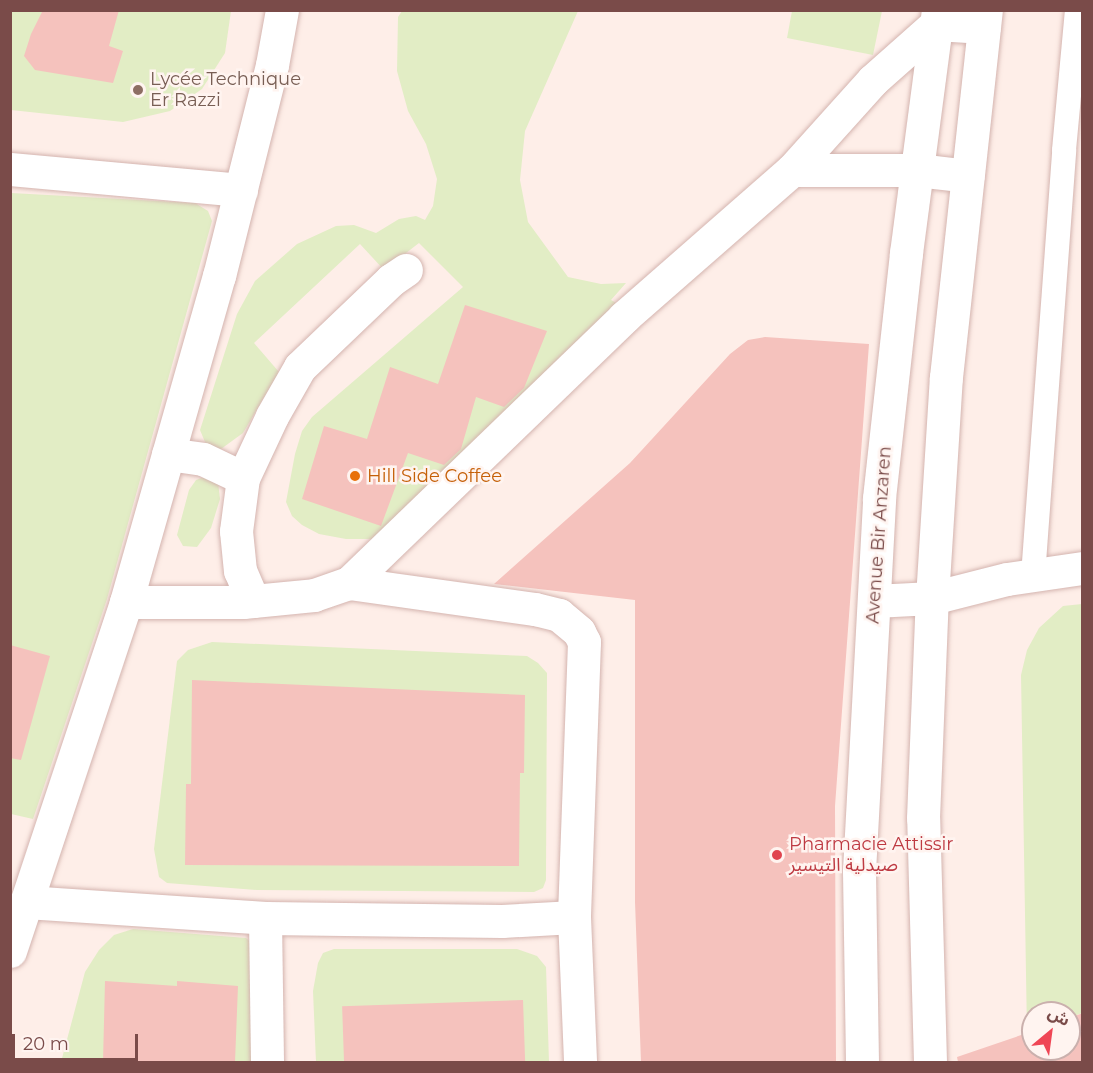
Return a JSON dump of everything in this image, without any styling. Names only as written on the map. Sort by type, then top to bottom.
[{"type":"street","points":[[10,951],[126,602],[241,190],[272,65],[282,10]]},
{"type":"street","points":[[126,602],[254,601],[314,595],[349,583],[624,317],[792,170],[873,80],[937,17],[985,19],[946,377],[932,598],[923,818],[930,1062]]},
{"type":"street","name":"Avenue Bir Anzaren","points":[[862,1062],[859,870],[879,498],[937,17]]},
{"type":"street","points":[[10,169],[241,190]]},
{"type":"street","points":[[792,170],[917,170],[968,176]]},
{"type":"street","points":[[254,601],[240,571],[236,531],[243,478],[272,416],[300,367],[391,280],[406,270]]},
{"type":"street","points":[[168,454],[203,459],[243,478]]},
{"type":"street","points":[[874,600],[932,598],[1033,576],[1083,568]]},
{"type":"street","points":[[349,583],[535,609],[559,615],[579,632],[584,642],[574,917],[580,1062]]},
{"type":"street","points":[[26,902],[265,918],[479,921],[574,917]]},
{"type":"street","points":[[265,918],[267,1062]]},
{"type":"lane","points":[[1033,576],[1064,150],[1077,10]]},
{"type":"green space","points":[[11,11],[231,11],[225,53],[202,89],[170,111],[123,122],[11,110]]},
{"type":"green space","points":[[402,11],[578,11],[525,131],[520,180],[528,222],[568,277],[601,284],[626,283],[611,300],[620,305],[375,539],[346,539],[319,534],[302,525],[292,516],[286,502],[295,454],[302,431],[312,417],[463,287],[419,243],[384,270],[360,244],[254,343],[279,372],[243,433],[221,449],[214,448],[205,442],[200,430],[237,314],[255,281],[297,244],[336,226],[354,225],[376,233],[399,219],[416,216],[425,220],[433,206],[437,179],[426,144],[408,111],[397,71],[398,17]]},
{"type":"green space","points":[[792,11],[882,11],[873,55],[787,38]]},
{"type":"green space","points":[[11,193],[195,203],[208,211],[212,221],[107,599],[33,819],[11,814]]},
{"type":"green space","points":[[207,476],[218,482],[220,499],[211,528],[197,547],[183,546],[177,535],[189,490],[196,480]]},
{"type":"green space","points":[[1082,604],[1081,1013],[1081,1001],[1026,1001],[1021,675],[1027,650],[1039,628],[1063,606]]},
{"type":"green space","points":[[212,642],[527,656],[538,663],[547,673],[546,880],[543,888],[534,892],[257,890],[167,883],[159,877],[154,849],[177,661],[188,650]]},
{"type":"green space","points":[[133,929],[246,938],[254,945],[258,1062],[61,1062],[85,972],[99,950],[114,935]]},
{"type":"green space","points":[[334,949],[517,949],[537,956],[546,967],[549,1062],[316,1062],[313,991],[318,963],[323,953]]},
{"type":"building","points":[[43,10],[119,10],[109,46],[123,51],[113,83],[35,70],[24,56],[31,34]]},
{"type":"building","points":[[465,305],[547,331],[524,388],[504,407],[476,397],[461,449],[444,465],[408,453],[381,526],[302,499],[324,426],[367,439],[390,367],[438,384]]},
{"type":"building","points":[[765,337],[869,344],[835,806],[836,1062],[641,1062],[635,902],[635,600],[494,584],[630,463],[730,354],[748,340]]},
{"type":"building","points":[[10,645],[50,656],[21,760],[10,758]]},
{"type":"building","points":[[192,680],[525,695],[524,773],[520,773],[519,866],[185,865],[186,784],[191,784]]},
{"type":"building","points":[[105,981],[177,986],[177,981],[238,986],[235,1062],[103,1062]]},
{"type":"building","points":[[523,1000],[525,1061],[344,1062],[342,1006]]},
{"type":"building","points":[[1083,1013],[1083,1062],[958,1062],[957,1057],[1021,1035],[1021,1061],[1081,1061],[1081,1014]]},
{"type":"place","name":"Lycée Technique Er Razzi","points":[[138,90]]},
{"type":"place","name":"Hill Side Coffee","points":[[355,476]]},
{"type":"place","name":"Pharmacie Attissir صيدلية التيسير","points":[[777,855]]}]
